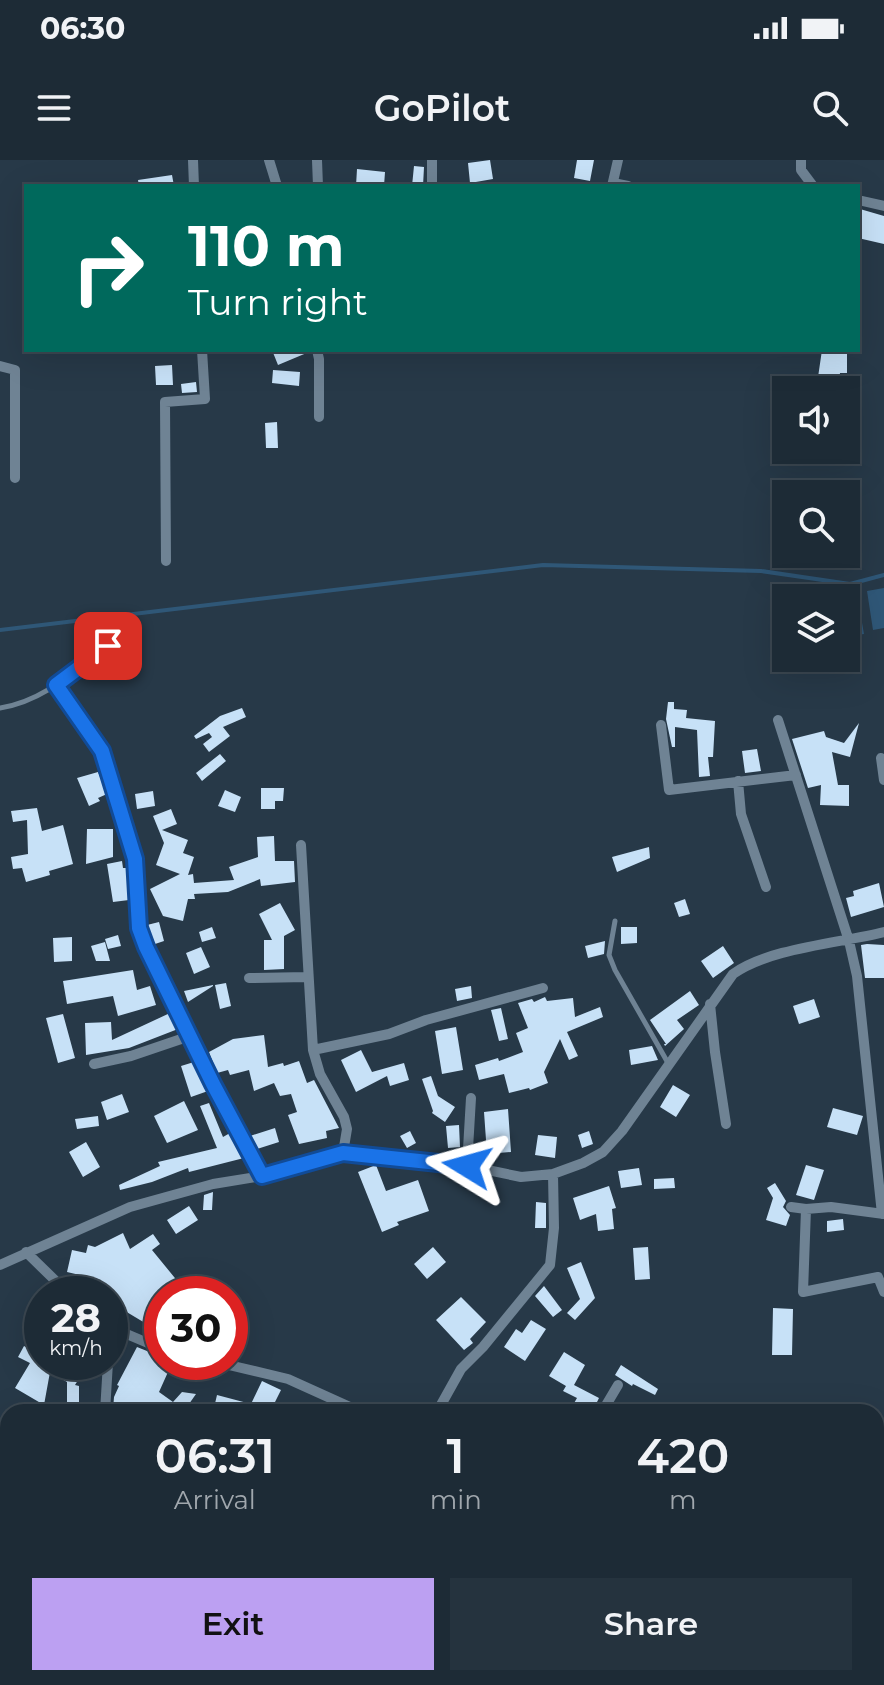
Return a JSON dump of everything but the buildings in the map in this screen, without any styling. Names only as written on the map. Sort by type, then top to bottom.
[{"type":"street","points":[[193,160],[194,184]]},
{"type":"street","points":[[269,160],[276,184]]},
{"type":"street","points":[[317,160],[318,184]]},
{"type":"street","points":[[432,160],[432,184]]},
{"type":"street","points":[[612,184],[618,160]]},
{"type":"street","points":[[801,160],[801,170],[812,184]]},
{"type":"street","points":[[860,200],[884,206]]},
{"type":"street","points":[[166,561],[165,402],[205,399],[202,352]]},
{"type":"street","points":[[317,352],[319,417]]},
{"type":"street","points":[[0,366],[15,370],[15,478]]},
{"type":"street","points":[[778,720],[849,941],[857,976],[883,1214],[831,1207],[791,1207]]},
{"type":"street","points":[[661,725],[669,790],[796,775]]},
{"type":"street","points":[[102,751],[135,859],[139,928],[262,1176]]},
{"type":"street","points":[[881,758],[884,780]]},
{"type":"street","points":[[738,781],[741,814],[766,887]]},
{"type":"street","points":[[301,845],[313,1050],[320,1074],[344,1117],[347,1129],[343,1153]]},
{"type":"street","points":[[0,1265],[130,1207],[343,1153],[467,1166],[521,1177],[553,1174],[583,1163],[603,1152],[622,1131],[733,974],[767,957],[884,932]]},
{"type":"street","points":[[249,978],[307,977]]},
{"type":"street","points":[[313,1050],[389,1034],[426,1020],[543,988]]},
{"type":"street","points":[[710,1004],[726,1124]]},
{"type":"street","points":[[94,1064],[131,1056],[190,1036]]},
{"type":"street","points":[[467,1166],[471,1098]]},
{"type":"street","points":[[441,1404],[461,1369],[483,1347],[550,1265],[554,1228],[553,1174]]},
{"type":"street","points":[[806,1209],[803,1292],[878,1277],[884,1292]]},
{"type":"street","points":[[26,1252],[51,1276]]},
{"type":"street","points":[[248,1370],[288,1379],[343,1404]]},
{"type":"street","points":[[106,1404],[107,1380]]},
{"type":"street","points":[[607,1404],[618,1385]]},
{"type":"lane","points":[[0,708],[27,702],[56,685],[108,646]]},
{"type":"lane","points":[[56,685],[102,751]]},
{"type":"lane","points":[[615,921],[609,955],[668,1063]]},
{"type":"water","points":[[884,588],[884,628],[873,630],[867,591]]},
{"type":"water","points":[[860,611],[864,634],[860,635]]},
{"type":"waterway","points":[[0,630],[543,565],[761,571],[850,584],[884,575]]},
{"type":"route","points":[[108,646],[56,685],[102,751],[135,859],[139,928],[146,947],[262,1176],[343,1153],[444,1161],[467,1166]]}]
